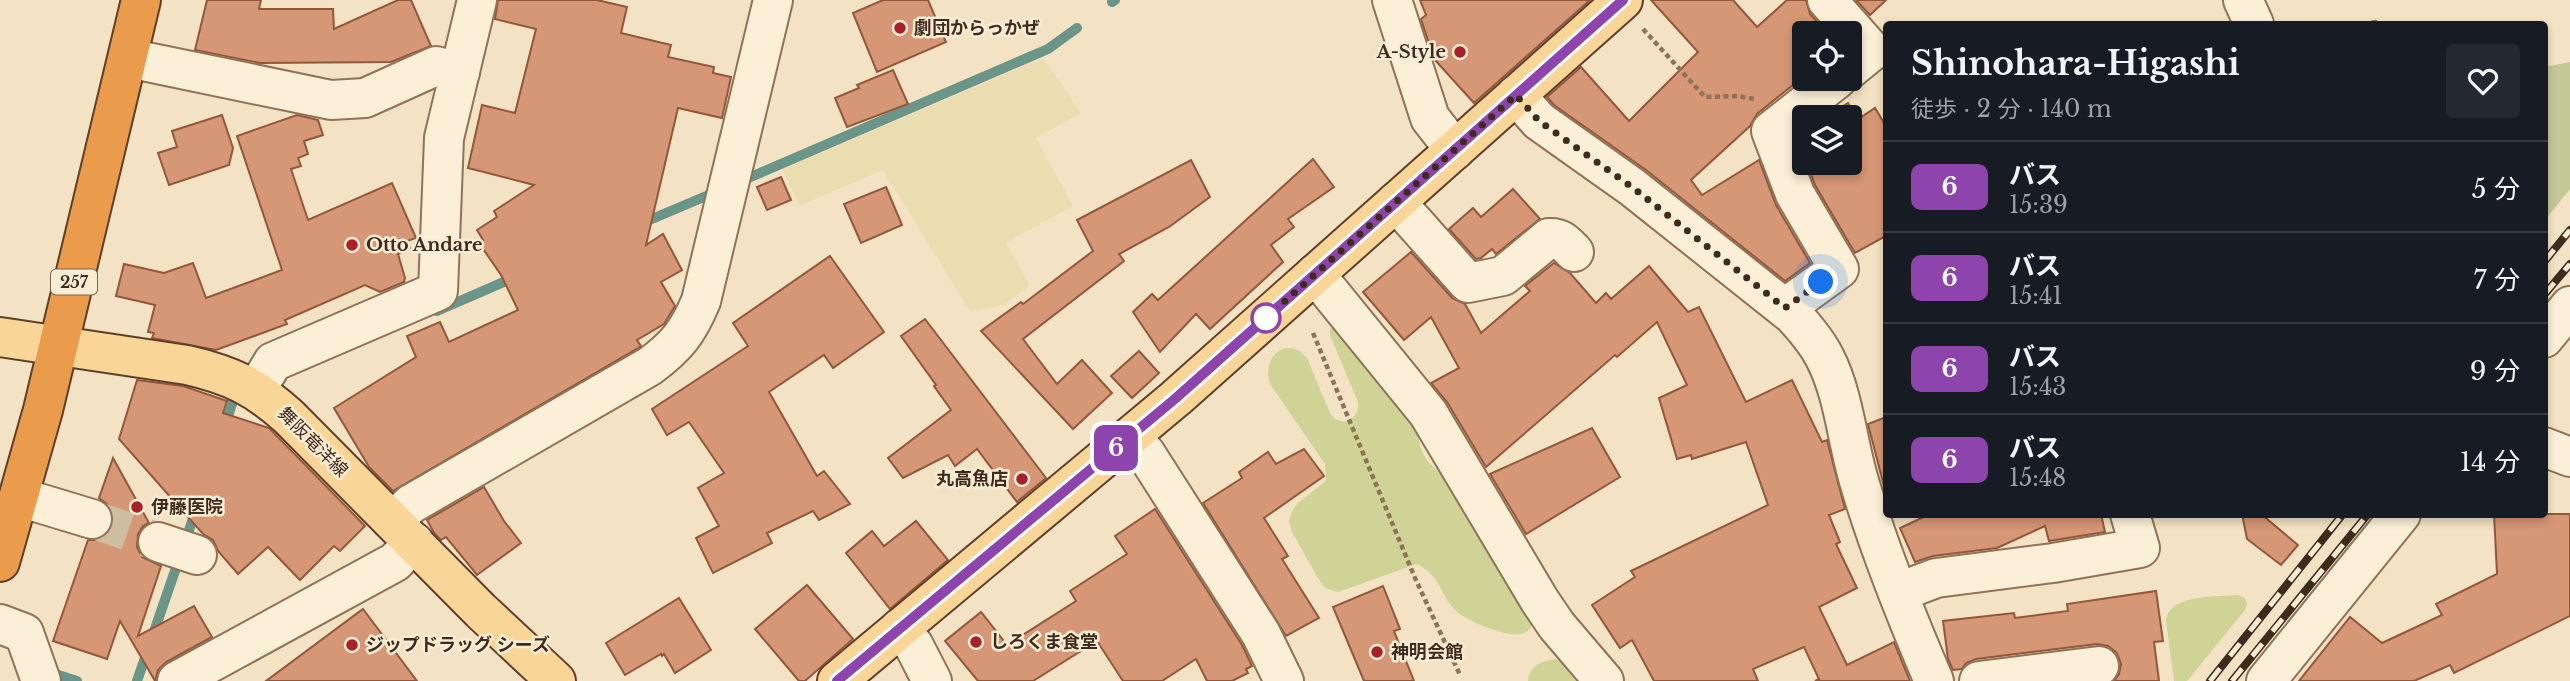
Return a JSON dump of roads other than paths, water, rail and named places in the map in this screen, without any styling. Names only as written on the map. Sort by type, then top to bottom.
[{"type":"highway","name":"257","points":[[0,562],[59,345],[141,0]]},
{"type":"main road","points":[[837,681],[1130,436],[1622,1]]},
{"type":"main road","name":"舞阪竜洋線","points":[[0,337],[109,352],[216,372],[256,390],[289,417],[556,681]]},
{"type":"street","points":[[256,390],[273,362],[438,291],[444,138],[477,0]]},
{"type":"street","points":[[177,681],[394,562],[411,504],[650,366],[673,349],[690,327],[701,301],[773,0]]},
{"type":"street","points":[[1392,0],[1430,118],[1455,150]]},
{"type":"street","points":[[1827,0],[1846,21]]},
{"type":"street","points":[[2243,0],[2253,21]]},
{"type":"street","points":[[1862,40],[1872,51],[1862,59]]},
{"type":"street","points":[[128,58],[331,100],[365,98],[436,66],[460,72]]},
{"type":"street","points":[[1785,308],[1839,269],[1795,194],[1771,131],[1822,91]]},
{"type":"street","points":[[1516,95],[1539,121],[1632,187],[1785,308],[1812,336],[1826,359],[1858,481],[1934,681]]},
{"type":"street","points":[[1396,202],[1468,283],[1503,276],[1549,238],[1557,237],[1574,252]]},
{"type":"street","points":[[1315,274],[1428,413],[1540,601],[1569,641],[1604,681]]},
{"type":"street","points":[[2548,333],[2570,306]]},
{"type":"street","points":[[1130,436],[1146,454],[1261,634],[1284,681]]},
{"type":"street","points":[[2548,449],[2570,457]]},
{"type":"street","points":[[19,497],[92,519]]},
{"type":"street","points":[[1899,592],[1936,578],[2053,563],[2140,548],[2131,518]]},
{"type":"street","points":[[2266,681],[2398,518]]},
{"type":"street","points":[[0,624],[24,633],[38,672]]},
{"type":"street","points":[[900,628],[914,646],[932,681]]},
{"type":"street","points":[[1979,681],[2099,666]]},
{"type":"waterway","points":[[746,179],[1048,49],[1077,28]]},
{"type":"waterway","points":[[640,224],[711,194]]},
{"type":"waterway","points":[[437,311],[515,277]]},
{"type":"waterway","points":[[224,428],[234,398]]},
{"type":"waterway","points":[[137,681],[196,510]]},
{"type":"waterway","points":[[46,671],[77,681]]},
{"type":"tunnel","points":[[92,519],[158,542]]},
{"type":"railway","points":[[2548,257],[2570,230]]},
{"type":"railway","points":[[2548,290],[2570,264]]},
{"type":"railway","points":[[2210,681],[2340,518]]},
{"type":"railway","points":[[2232,681],[2365,518]]},
{"type":"place","name":"劇団からっかぜ","points":[[900,28]]},
{"type":"place","name":"A-Style","points":[[1460,52]]},
{"type":"place","name":"Otto Andare","points":[[352,245]]},
{"type":"place","name":"丸高魚店","points":[[1022,479]]},
{"type":"place","name":"伊藤医院","points":[[137,507]]},
{"type":"place","name":"しろくま食堂","points":[[976,642]]},
{"type":"place","name":"ジップドラッグ シーズ","points":[[352,645]]},
{"type":"place","name":"神明会館","points":[[1377,652]]}]
